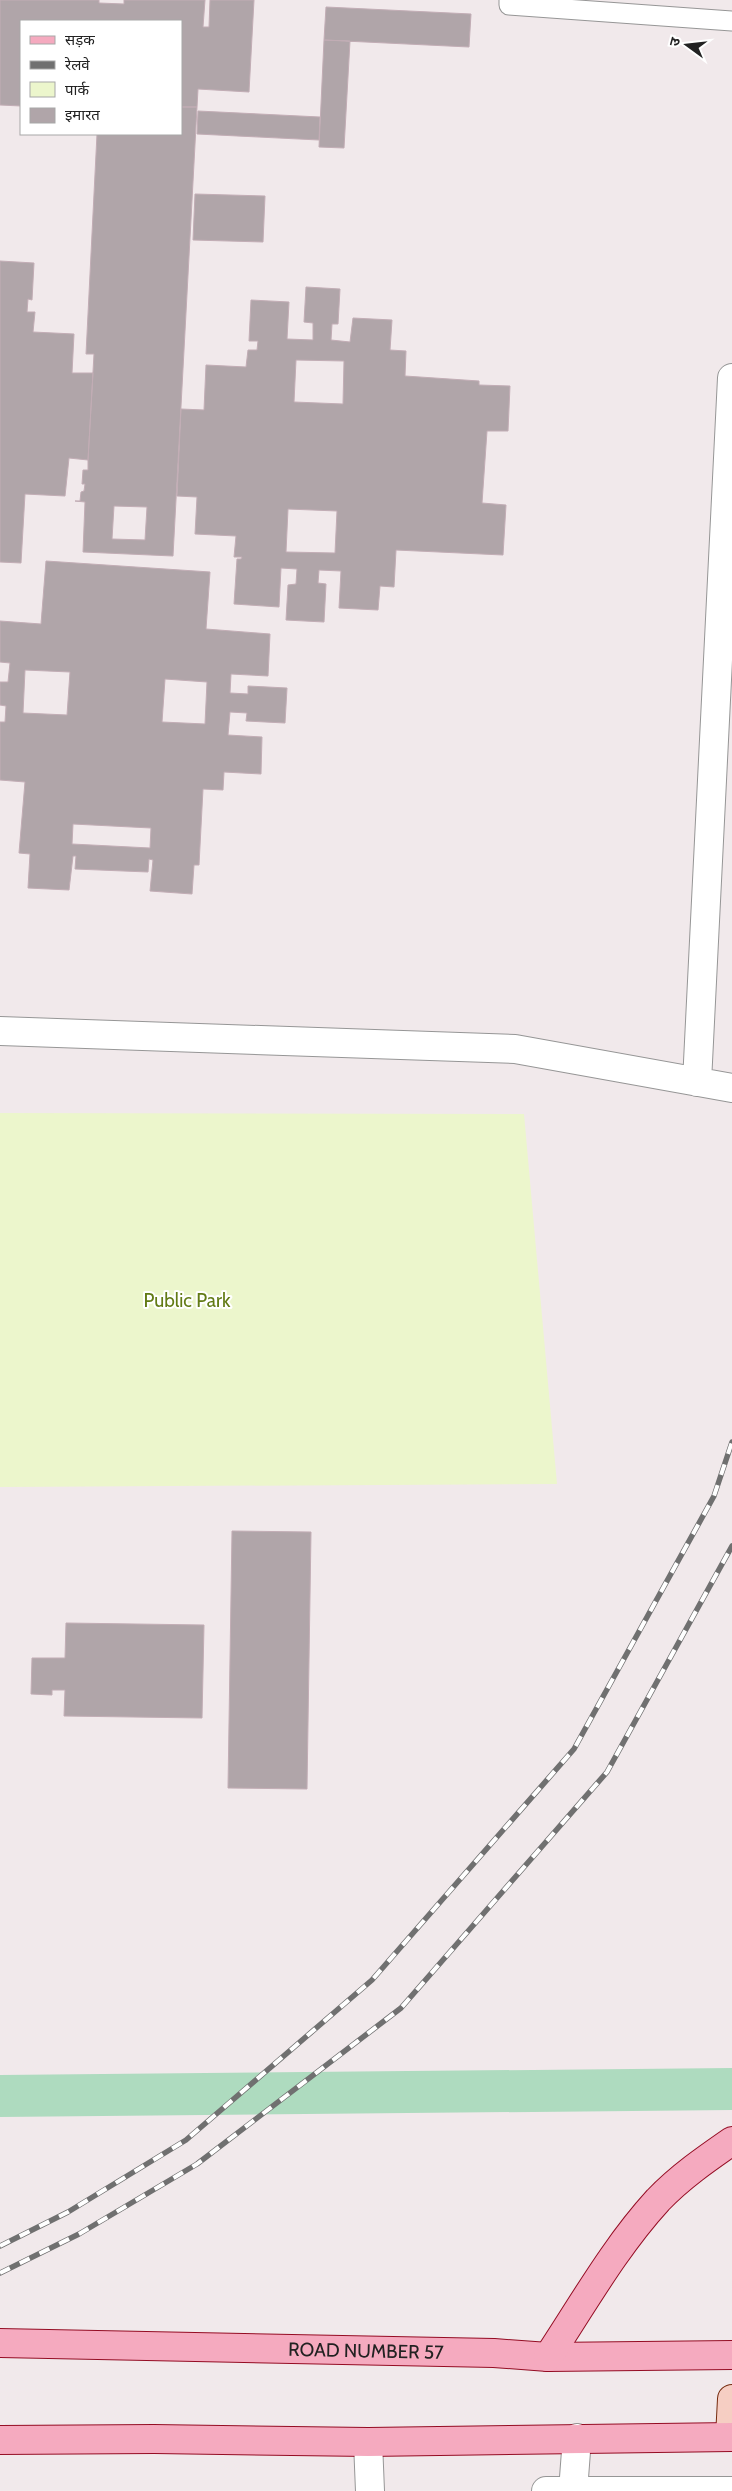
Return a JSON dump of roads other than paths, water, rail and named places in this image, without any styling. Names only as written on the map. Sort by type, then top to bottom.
[{"type":"main road","points":[[548,2357],[613,2257],[657,2201],[692,2168],[732,2141]]},
{"type":"main road","name":"ROAD NUMBER 57","points":[[0,2343],[494,2353],[548,2357],[732,2355]]},
{"type":"main road","points":[[0,2440],[154,2439],[368,2442],[731,2437],[732,2399]]},
{"type":"street","points":[[697,1082],[732,378]]},
{"type":"street","points":[[0,1030],[515,1049],[732,1088]]},
{"type":"street","points":[[573,2491],[576,2438]]},
{"type":"street","points":[[368,2442],[370,2491]]},
{"type":"street","points":[[546,2491],[732,2491]]},
{"type":"lane","points":[[509,0],[509,5],[732,21]]},
{"type":"waterway","points":[[0,2096],[732,2089]]},
{"type":"railway","points":[[0,2246],[68,2212],[186,2140],[372,1980],[574,1749],[714,1496],[732,1442]]},
{"type":"railway","points":[[0,2273],[79,2234],[197,2164],[401,2008],[607,1772],[732,1546]]},
{"type":"park label","name":"Public Park","points":[[187,1300]]}]
